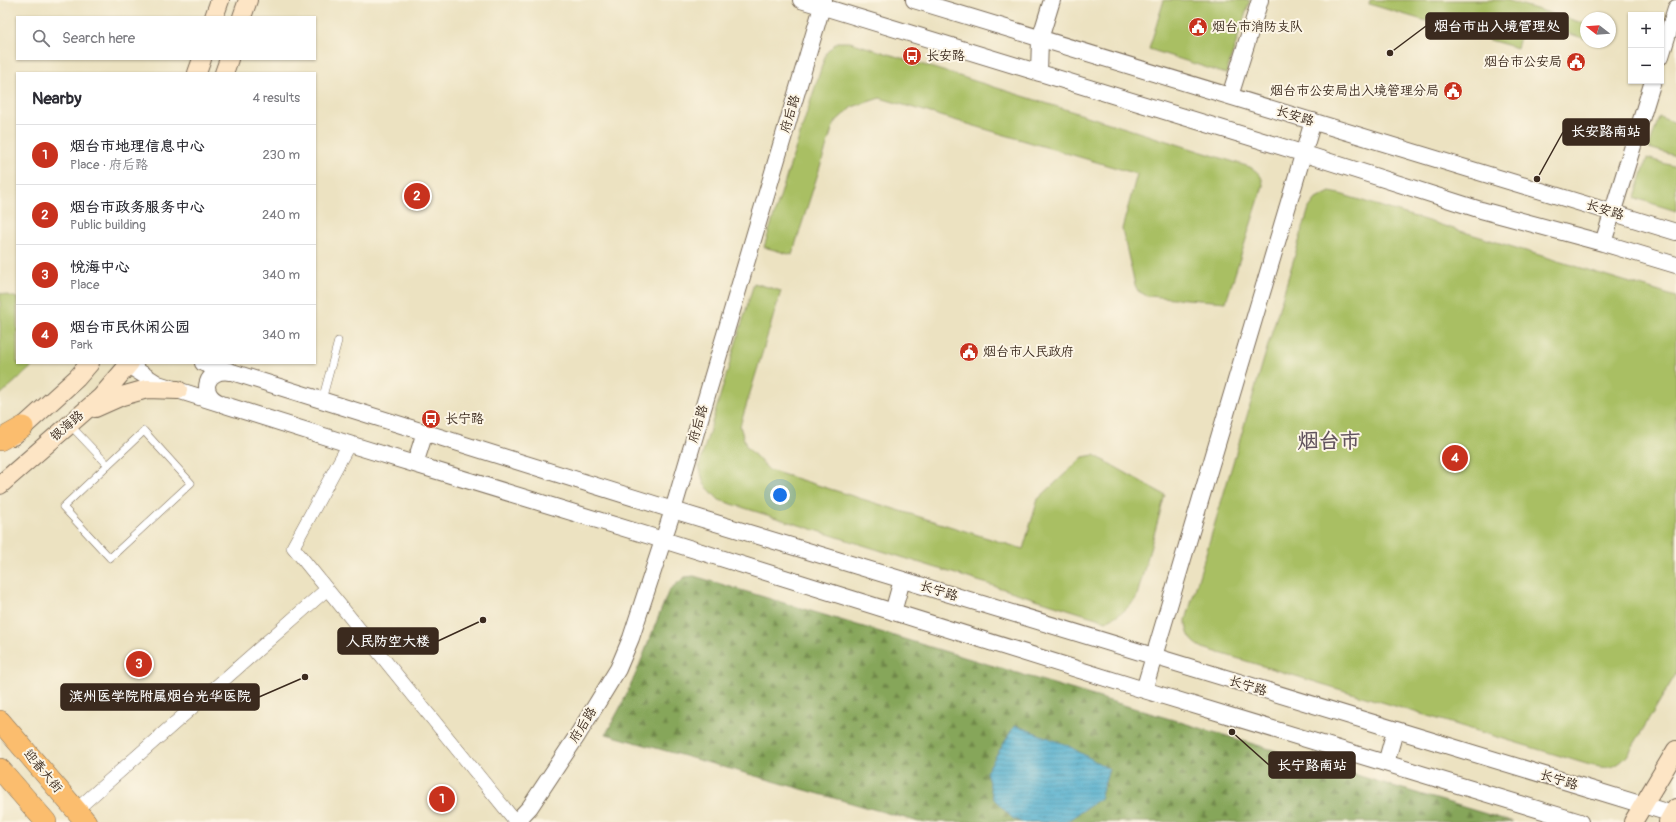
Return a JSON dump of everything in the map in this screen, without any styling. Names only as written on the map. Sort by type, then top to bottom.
[{"type":"main road","points":[[214,16],[220,0]]},
{"type":"main road","points":[[242,16],[248,0]]},
{"type":"main road","points":[[197,72],[202,60]]},
{"type":"main road","points":[[224,72],[229,60]]},
{"type":"main road","points":[[0,447],[77,378],[89,364]]},
{"type":"main road","name":"银海路","points":[[0,485],[101,396],[128,364]]},
{"type":"main road","points":[[72,422],[104,404],[147,389],[178,390]]},
{"type":"main road","points":[[0,440],[23,427]]},
{"type":"main road","name":"迎春大街","points":[[0,721],[81,816]]},
{"type":"main road","points":[[1633,822],[1676,750]]},
{"type":"main road","points":[[0,769],[46,822]]},
{"type":"street","points":[[801,0],[823,3],[1039,73],[1302,153],[1481,210],[1603,243],[1676,265]]},
{"type":"street","name":"长安路","points":[[914,0],[1676,232]]},
{"type":"street","points":[[1039,73],[1040,39],[1052,0]]},
{"type":"street","points":[[1230,96],[1260,0]]},
{"type":"street","name":"府后路","points":[[516,822],[534,800],[577,736],[618,669],[631,638],[673,510],[823,3]]},
{"type":"street","points":[[1664,48],[1676,8]]},
{"type":"street","points":[[1603,243],[1652,84]]},
{"type":"street","points":[[1144,690],[1302,153],[1313,121]]},
{"type":"street","points":[[128,364],[158,384],[224,404]]},
{"type":"street","name":"长宁路","points":[[206,364],[673,510],[1673,815]]},
{"type":"street","points":[[232,372],[224,371],[215,373],[209,378],[207,387],[209,395],[215,401],[348,444],[663,540],[1144,690],[1580,822]]},
{"type":"street","points":[[415,464],[425,432]]},
{"type":"street","points":[[348,444],[293,548],[516,822]]},
{"type":"street","points":[[893,612],[902,580]]},
{"type":"street","points":[[81,816],[327,589]]},
{"type":"street","points":[[1386,763],[1395,731]]},
{"type":"lane","points":[[322,400],[338,340]]},
{"type":"lane","points":[[72,422],[108,465]]},
{"type":"lane","points":[[144,431],[191,483],[110,558],[63,507],[108,465],[144,431]]},
{"type":"green space","name":"烟台市消防支队","points":[[1164,0],[1250,0],[1226,74],[1149,49]]},
{"type":"green space","points":[[1370,0],[1506,0],[1580,22],[1580,37],[1525,20],[1517,48],[1369,4]]},
{"type":"green space","points":[[837,42],[850,42],[1253,169],[1261,177],[1263,186],[1226,302],[1147,296],[1138,291],[1135,285],[1122,229],[1137,174],[880,98],[852,107],[834,123],[792,255],[764,247],[826,53]]},
{"type":"green space","points":[[1659,117],[1676,123],[1676,156],[1649,148]]},
{"type":"green space","points":[[1647,158],[1676,167],[1676,211],[1635,198]]},
{"type":"green space","points":[[1330,192],[1676,297],[1676,674],[1627,756],[1615,766],[1601,767],[1590,765],[1203,648],[1192,640],[1188,633],[1186,620],[1309,208],[1316,199]]},
{"type":"green space","points":[[754,283],[781,291],[740,426],[746,446],[769,470],[1023,549],[1038,499],[1083,457],[1094,455],[1165,495],[1136,599],[1123,612],[1106,621],[719,500],[704,484],[699,466]]},
{"type":"green space","points":[[0,293],[16,298],[16,364],[35,364],[0,395]]},
{"type":"green space","points":[[694,576],[1513,822],[919,822],[606,734],[637,671],[669,590],[685,577]]},
{"type":"water","points":[[1015,725],[1067,745],[1109,769],[1100,799],[1066,822],[1021,822],[1013,819],[993,798],[986,772]]},
{"type":"place","name":"烟台市消防支队","points":[[1198,27]]},
{"type":"place","name":"烟台市出入境管理处","points":[[1390,53]]},
{"type":"place","name":"长安路","points":[[912,56]]},
{"type":"place","name":"烟台市公安局","points":[[1576,62]]},
{"type":"place","name":"烟台市公安局出入境管理分局","points":[[1453,91]]},
{"type":"place","name":"长安路南站","points":[[1537,179]]},
{"type":"place","name":"烟台市政务服务中心","points":[[417,196]]},
{"type":"place","name":"烟台市人民政府","points":[[969,352]]},
{"type":"place","name":"长宁路","points":[[431,419]]},
{"type":"place","name":"烟台市民休闲公园","points":[[1455,458]]},
{"type":"place","name":"人民防空大楼","points":[[483,620]]},
{"type":"place","name":"悦海中心","points":[[139,664]]},
{"type":"place","name":"滨州医学院附属烟台光华医院","points":[[305,677]]},
{"type":"place","name":"长宁路南站","points":[[1232,732]]},
{"type":"place","name":"烟台市地理信息中心","points":[[442,799]]},
{"type":"district","name":"烟台市","points":[[1329,441]]}]
